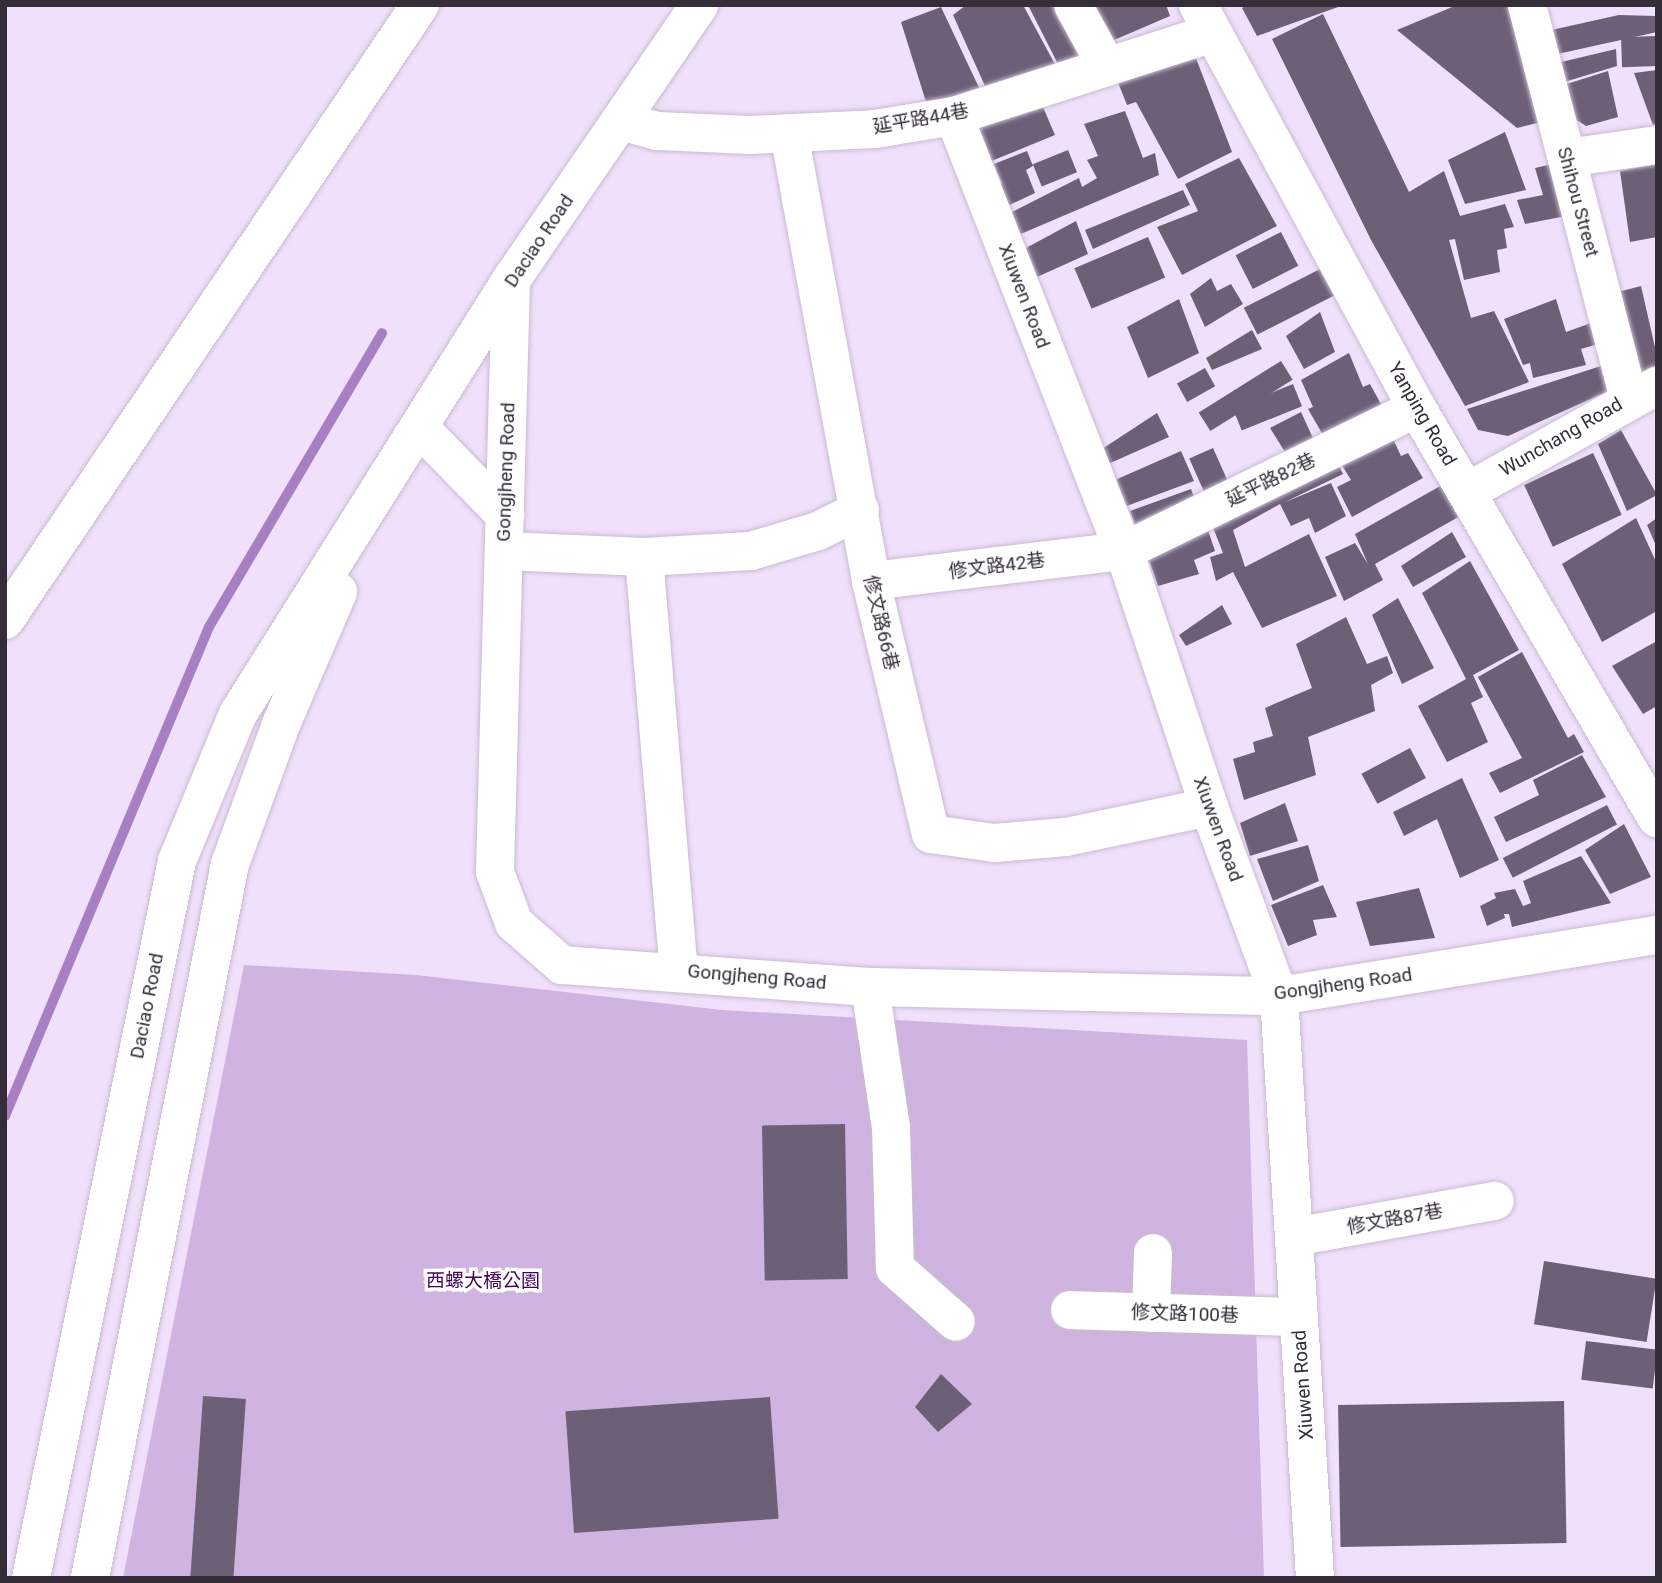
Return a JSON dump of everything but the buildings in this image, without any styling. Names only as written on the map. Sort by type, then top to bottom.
[{"type":"street","points":[[5,620],[420,5]]},
{"type":"street","name":"Daciao Road","points":[[31,1578],[177,861],[239,714],[511,280],[699,5]]},
{"type":"street","points":[[1073,5],[1107,67]]},
{"type":"street","name":"Shihou Street","points":[[1527,5],[1566,158],[1643,392]]},
{"type":"street","name":"延平路44巷","points":[[620,121],[657,131],[789,133],[875,128],[954,116],[1107,67],[1205,19]]},
{"type":"street","name":"Yanping Road","points":[[1205,19],[1418,408],[1657,818]]},
{"type":"street","name":"Xiuwen Road","points":[[954,116],[1124,551],[1209,807],[1279,996],[1315,1578]]},
{"type":"street","name":"修文路66巷","points":[[789,133],[871,581],[931,834],[994,843],[1066,837],[1209,807]]},
{"type":"street","points":[[1566,158],[1657,145]]},
{"type":"street","name":"Gongjheng Road","points":[[511,280],[495,872],[514,923],[562,965],[679,970],[870,987],[1279,996],[1657,935]]},
{"type":"street","name":"Wunchang Road","points":[[1466,492],[1643,392]]},
{"type":"street","name":"延平路82巷","points":[[1124,551],[1418,408]]},
{"type":"street","points":[[419,428],[505,533],[644,557],[751,551],[818,531],[860,510]]},
{"type":"street","name":"Daciao Road","points":[[90,1578],[230,864],[282,722],[386,481]]},
{"type":"street","name":"修文路42巷","points":[[871,581],[1124,551]]},
{"type":"street","points":[[644,557],[679,970]]},
{"type":"street","points":[[870,987],[891,1127],[895,1268],[956,1322]]},
{"type":"street","name":"修文路87巷","points":[[1294,1237],[1495,1201]]},
{"type":"street","points":[[1151,1313],[1153,1253]]},
{"type":"street","name":"修文路100巷","points":[[1070,1310],[1299,1317]]},
{"type":"green space","name":"西螺大橋公園","points":[[244,965],[416,975],[722,1010],[1247,1040],[1264,1578],[123,1578]]},
{"type":"waterway","points":[[5,1116],[209,627],[382,333]]}]
